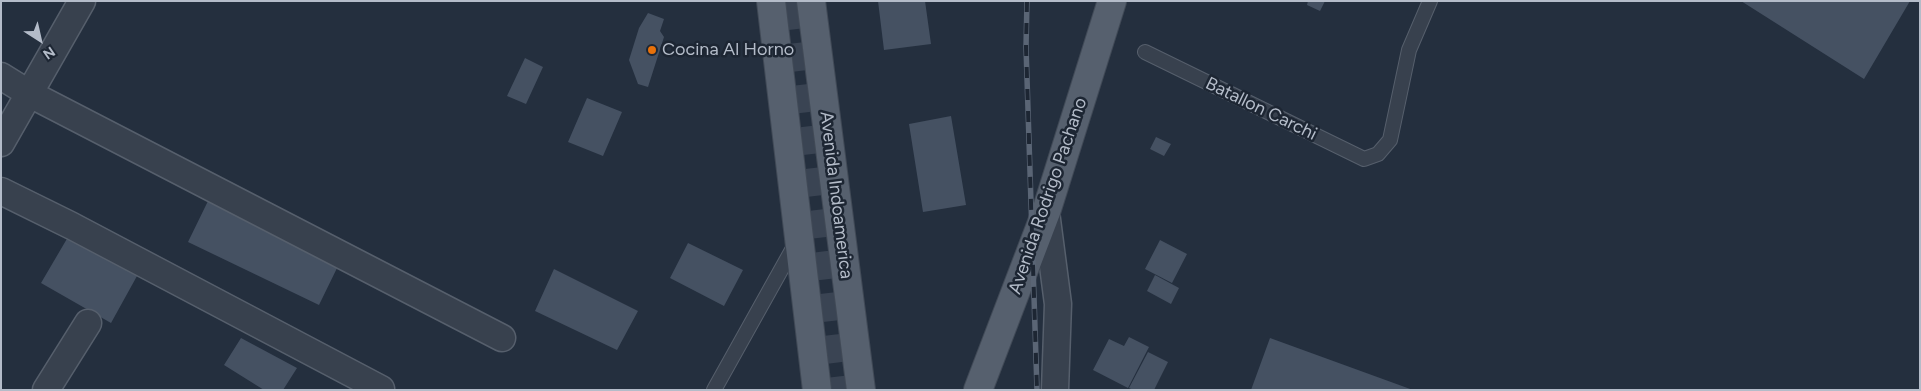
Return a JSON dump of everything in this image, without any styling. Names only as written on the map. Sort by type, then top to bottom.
[{"type":"main road","points":[[771,1],[817,390]]},
{"type":"main road","name":"Avenida Indoamerica","points":[[812,1],[861,390]]},
{"type":"main road","name":"Avenida Rodrigo Pachano","points":[[978,390],[1046,212],[1112,1]]},
{"type":"street","points":[[1,143],[82,1]]},
{"type":"street","points":[[1,76],[30,94],[502,338]]},
{"type":"street","points":[[1,190],[381,389]]},
{"type":"street","points":[[1046,212],[1058,304],[1055,390]]},
{"type":"street","points":[[46,390],[88,323]]},
{"type":"lane","name":"Batallon Carchi","points":[[1145,52],[1364,159],[1378,154],[1390,140],[1408,50],[1430,1]]},
{"type":"lane","points":[[714,390],[799,238]]},
{"type":"building","points":[[878,1],[925,1],[931,44],[884,50]]},
{"type":"building","points":[[1308,1],[1325,1],[1320,11],[1307,5]]},
{"type":"building","points":[[1741,1],[1910,1],[1864,79]]},
{"type":"building","points":[[648,13],[664,19],[660,31],[664,37],[648,87],[638,84],[629,60],[639,28]]},
{"type":"building","points":[[525,58],[543,67],[526,104],[507,96]]},
{"type":"building","points":[[587,98],[622,112],[603,156],[568,142]]},
{"type":"building","points":[[951,116],[966,205],[923,212],[909,124]]},
{"type":"building","points":[[1156,137],[1171,144],[1164,156],[1150,149]]},
{"type":"building","points":[[208,201],[339,264],[319,305],[188,242]]},
{"type":"building","points":[[68,237],[137,276],[111,323],[41,283]]},
{"type":"building","points":[[1160,240],[1187,254],[1172,283],[1145,269]]},
{"type":"building","points":[[688,243],[743,270],[724,306],[670,278]]},
{"type":"building","points":[[554,269],[638,311],[617,350],[535,311]]},
{"type":"building","points":[[1155,275],[1179,288],[1171,304],[1147,291]]},
{"type":"building","points":[[1129,337],[1149,347],[1128,388],[1093,370],[1109,339],[1124,346]]},
{"type":"building","points":[[241,338],[297,368],[283,390],[264,390],[224,365]]},
{"type":"building","points":[[1270,338],[1413,390],[1251,390]]},
{"type":"building","points":[[1148,352],[1168,362],[1154,390],[1133,390],[1129,388]]},
{"type":"tunnel","points":[[795,1],[841,390]]},
{"type":"railway","points":[[1027,1],[1026,47],[1037,390]]},
{"type":"place","name":"Cocina Al Horno","points":[[652,50]]}]
